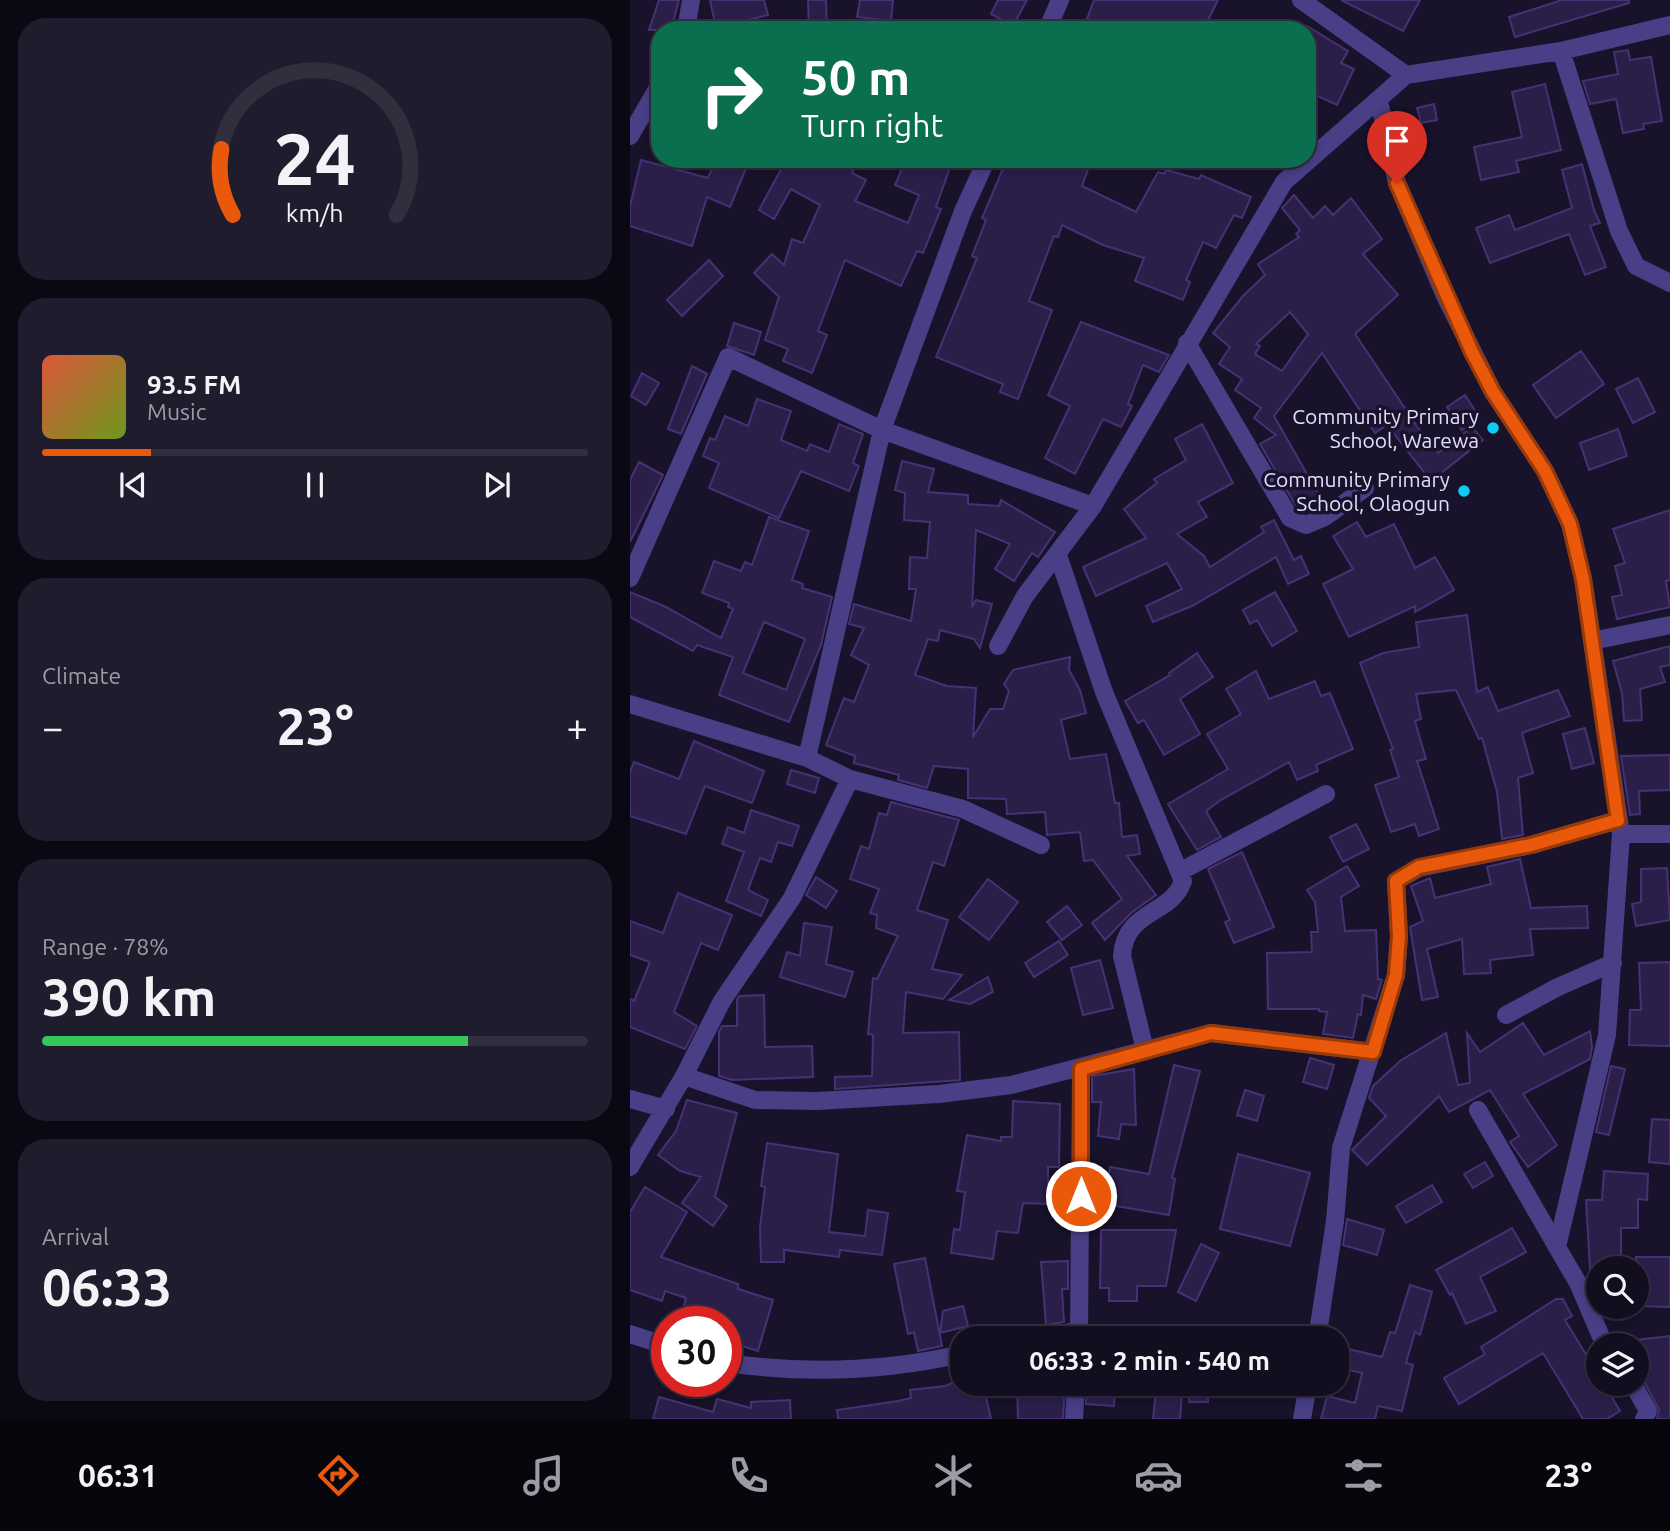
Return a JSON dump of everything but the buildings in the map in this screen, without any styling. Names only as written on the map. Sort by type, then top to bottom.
[{"type":"street","points":[[688,21],[691,0]]},
{"type":"street","points":[[1051,21],[1060,0]]},
{"type":"street","points":[[1301,0],[1406,75]]},
{"type":"street","points":[[1316,155],[1406,75],[1561,51],[1670,25]]},
{"type":"street","points":[[1561,51],[1619,232],[1636,266],[1665,284],[1670,283]]},
{"type":"street","points":[[630,136],[651,99]]},
{"type":"street","points":[[1379,101],[1397,183],[1445,296],[1493,392],[1545,471],[1570,524],[1592,640],[1620,827],[1613,963],[1607,1035],[1557,1247]]},
{"type":"street","points":[[807,758],[882,430],[963,211],[983,168]]},
{"type":"street","points":[[998,646],[1025,596],[1093,506],[1284,182],[1300,168]]},
{"type":"street","points":[[1187,343],[1290,518],[1306,525],[1325,517],[1364,488]]},
{"type":"street","points":[[630,578],[728,357],[882,430],[1093,506]]},
{"type":"street","points":[[1058,555],[1104,692],[1183,881],[1179,893],[1130,927],[1123,940],[1122,956],[1145,1049]]},
{"type":"street","points":[[1592,640],[1670,625]]},
{"type":"street","points":[[630,705],[807,758],[850,779],[963,809],[1041,845]]},
{"type":"street","points":[[630,1167],[666,1109],[722,1001],[792,898],[850,779]]},
{"type":"street","points":[[1181,871],[1326,794]]},
{"type":"street","points":[[1319,1326],[1335,1221],[1341,1148],[1396,975],[1399,936],[1396,881],[1419,867],[1620,827],[1670,834]]},
{"type":"street","points":[[1506,1015],[1558,986],[1613,963]]},
{"type":"street","points":[[684,1076],[755,1100],[817,1101],[939,1094],[1011,1085],[1081,1069],[1145,1049],[1211,1033],[1373,1052]]},
{"type":"street","points":[[1080,1326],[1081,1069]]},
{"type":"street","points":[[630,1099],[666,1109]]},
{"type":"street","points":[[1478,1110],[1578,1283],[1599,1333]]},
{"type":"street","points":[[630,1334],[651,1341]]},
{"type":"street","points":[[742,1365],[763,1368],[853,1368],[912,1364],[950,1356]]},
{"type":"street","points":[[1074,1419],[1075,1396]]},
{"type":"street","points":[[1302,1419],[1306,1396]]},
{"type":"street","points":[[1640,1396],[1648,1411],[1644,1419]]},
{"type":"place","name":"Community Primary School, Warewa","points":[[1493,428]]},
{"type":"place","name":"Community Primary School, Olaogun","points":[[1464,491]]},
{"type":"route","points":[[1081,1196],[1081,1069],[1145,1049],[1211,1033],[1294,1040],[1373,1052],[1396,975],[1399,936],[1396,881],[1419,867],[1531,845],[1618,820],[1583,579],[1570,524],[1545,471],[1493,392],[1472,352],[1397,183]]}]
